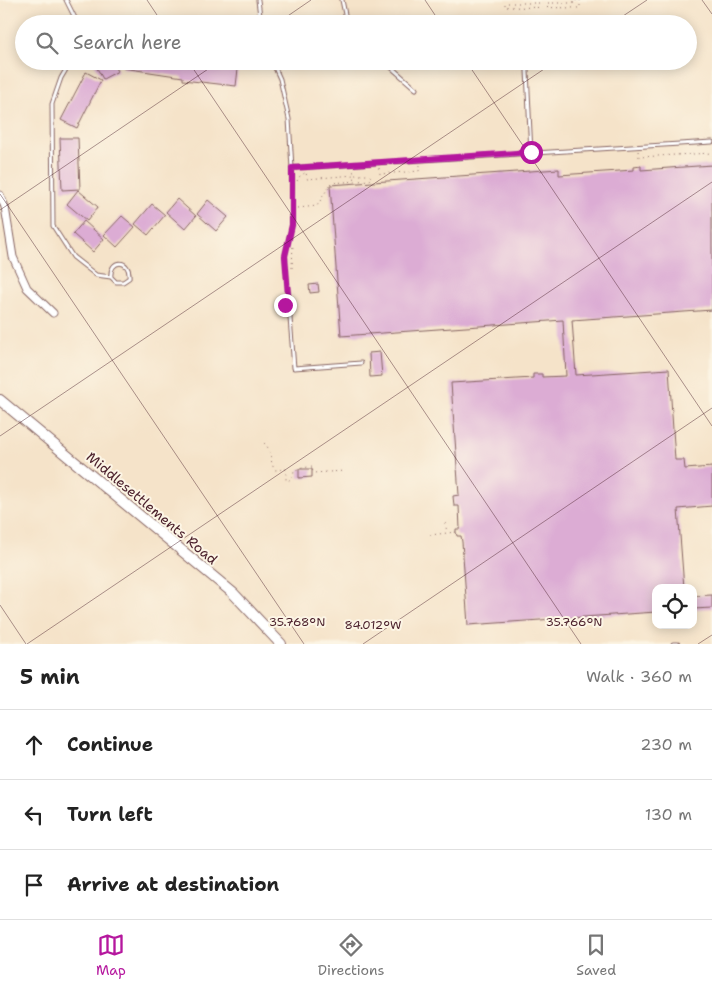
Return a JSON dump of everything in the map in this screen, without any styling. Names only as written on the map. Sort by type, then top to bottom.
[{"type":"street","points":[[0,195],[5,207],[13,257],[27,288],[53,313]]},
{"type":"street","name":"Middlesettlements Road","points":[[0,400],[233,593],[281,644]]},
{"type":"lane","points":[[66,0],[74,15]]},
{"type":"lane","points":[[258,0],[260,15]]},
{"type":"lane","points":[[342,0],[345,15]]},
{"type":"lane","points":[[66,70],[52,104],[54,226],[73,257],[96,275],[111,277],[116,282],[124,282],[129,278],[130,270],[126,265],[120,263],[114,265],[110,271],[111,277]]},
{"type":"lane","points":[[276,70],[285,97],[289,120],[292,168],[292,225],[285,256],[294,368],[361,363]]},
{"type":"lane","points":[[394,70],[416,89]]},
{"type":"lane","points":[[527,71],[531,152]]},
{"type":"lane","points":[[292,168],[712,142]]},
{"type":"lane","points":[[673,644],[678,644]]},
{"type":"path","points":[[576,0],[576,3],[505,3],[505,7],[580,8],[580,0]]},
{"type":"path","points":[[638,151],[639,158],[712,152]]},
{"type":"path","points":[[371,168],[380,168],[380,174],[419,172],[419,165],[428,165]]},
{"type":"path","points":[[353,169],[355,181]]},
{"type":"path","points":[[296,186],[298,177],[306,172],[307,179],[369,175],[372,178],[370,180],[331,183],[317,206],[298,208]]},
{"type":"path","points":[[292,268],[294,241]]},
{"type":"path","points":[[264,443],[270,450],[275,470],[286,469],[286,480],[288,482],[293,476],[294,470],[302,467],[312,466],[313,473],[345,471]]},
{"type":"path","points":[[445,523],[447,533]]},
{"type":"path","points":[[430,535],[456,532]]},
{"type":"building","points":[[98,70],[118,71],[103,79]]},
{"type":"building","points":[[136,70],[238,70],[236,86],[183,80],[183,77]]},
{"type":"building","points":[[86,72],[101,80],[77,128],[61,120]]},
{"type":"building","points":[[60,138],[78,138],[80,189],[62,190]]},
{"type":"building","points":[[712,165],[712,310],[572,320],[576,375],[669,369],[675,460],[684,460],[685,469],[712,467],[712,506],[678,509],[684,584],[652,584],[652,612],[468,625],[462,542],[461,536],[457,536],[456,532],[456,529],[460,529],[459,506],[454,506],[453,496],[459,495],[451,383],[533,378],[533,374],[542,374],[542,377],[566,376],[563,320],[341,336],[330,185],[559,169],[559,175],[634,170],[634,167],[641,166],[641,170]]},
{"type":"building","points":[[78,190],[98,207],[87,221],[67,204]]},
{"type":"building","points":[[177,199],[196,216],[185,229],[166,212]]},
{"type":"building","points":[[208,200],[228,217],[216,231],[197,214]]},
{"type":"building","points":[[152,204],[165,215],[148,235],[135,224]]},
{"type":"building","points":[[122,216],[135,227],[117,247],[104,235]]},
{"type":"building","points":[[84,221],[104,239],[93,252],[73,234]]},
{"type":"building","points":[[318,284],[319,292],[310,293],[309,285]]},
{"type":"building","points":[[380,352],[382,376],[370,377],[369,353]]},
{"type":"building","points":[[299,469],[312,469],[312,477],[299,478]]},
{"type":"building","points":[[712,595],[712,608],[697,609],[697,596]]},
{"type":"route","points":[[285,305],[288,295],[285,256],[292,225],[292,168],[531,152]]}]
